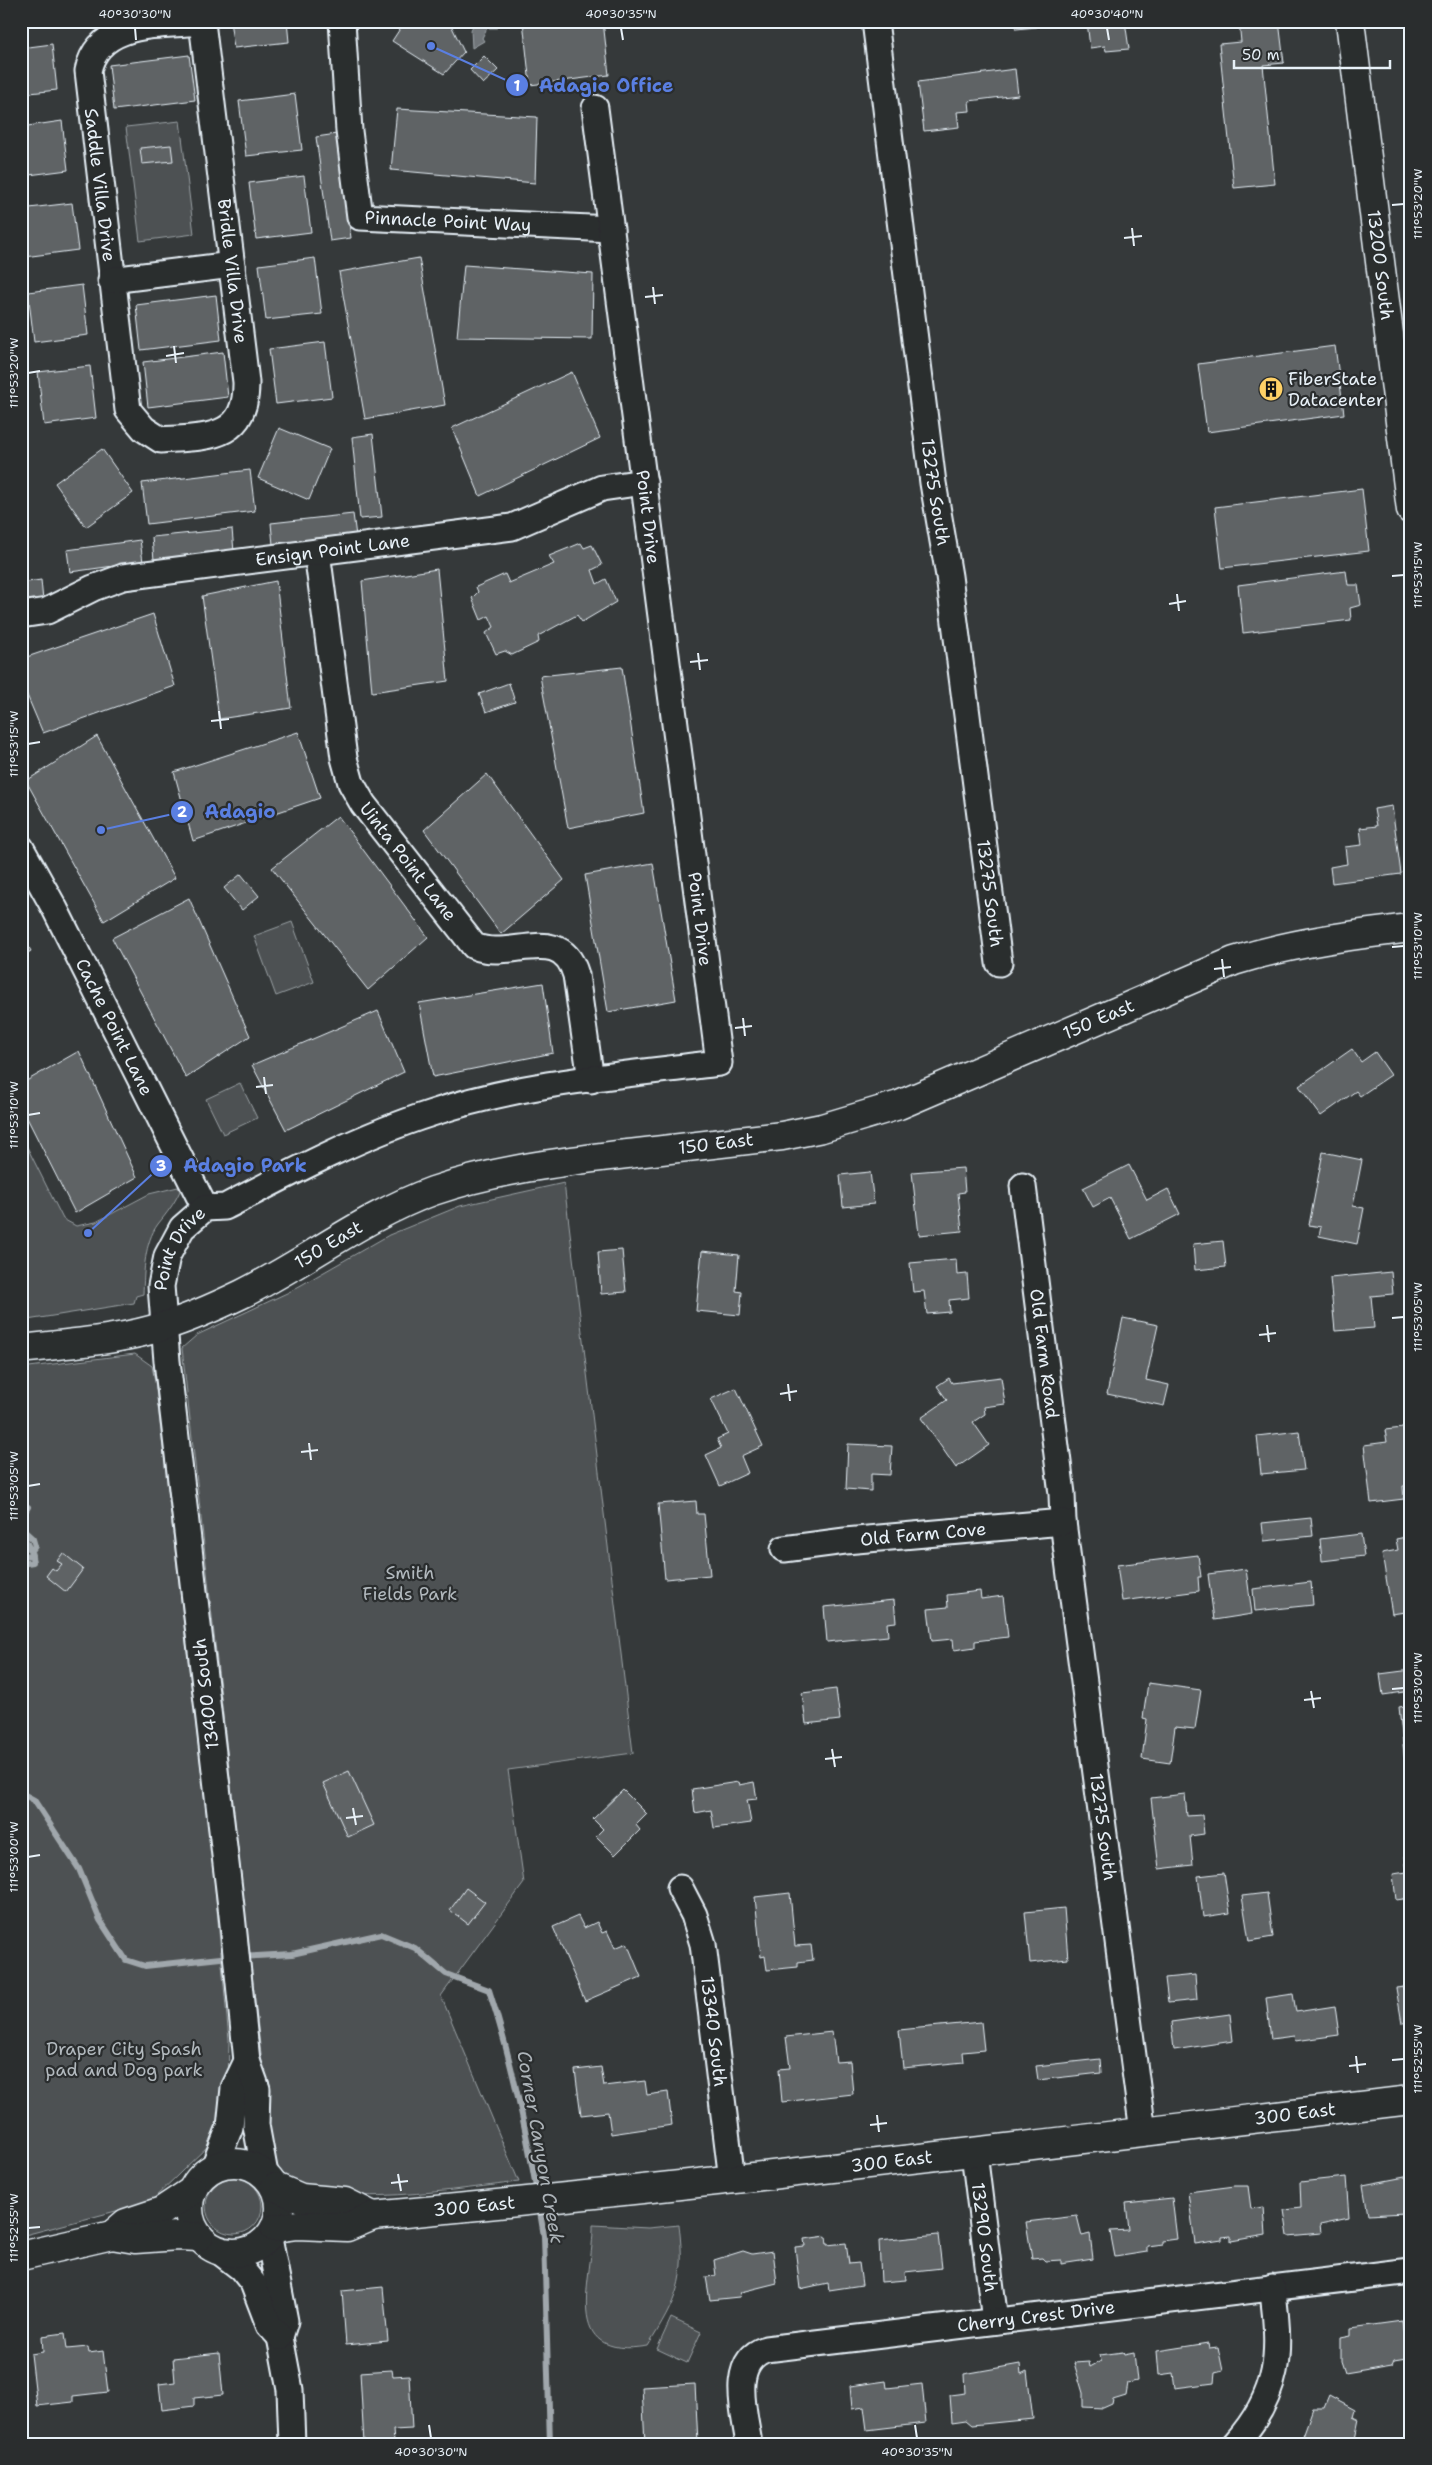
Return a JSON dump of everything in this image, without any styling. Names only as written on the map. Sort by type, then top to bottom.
[{"type":"street","name":"Pinnacle Point Way","points":[[342,21],[349,131],[360,217],[611,229]]},
{"type":"street","name":"13275 South","points":[[875,21],[933,483],[949,576],[999,963]]},
{"type":"street","name":"13200 South","points":[[1350,21],[1411,510]]},
{"type":"street","name":"Bridle Villa Drive","points":[[144,429],[161,440],[213,435],[231,427],[242,414],[247,397],[202,22]]},
{"type":"street","name":"Saddle Villa Drive","points":[[144,429],[128,410],[88,85],[90,58],[102,43],[120,32],[202,22]]},
{"type":"street","name":"Point Drive","points":[[163,1327],[162,1286],[167,1256],[182,1228],[205,1208],[225,1207],[375,1133],[433,1112],[482,1098],[590,1080],[719,1063],[595,108]]},
{"type":"street","points":[[112,280],[232,265]]},
{"type":"street","name":"Ensign Point Lane","points":[[21,615],[48,611],[93,588],[124,577],[512,527],[602,488],[644,482]]},
{"type":"street","name":"Uinta Point Lane","points":[[317,552],[344,758],[351,783],[363,804],[474,946],[495,951],[548,946],[557,948],[569,959],[576,975],[590,1080]]},
{"type":"street","name":"Cache Point Lane","points":[[21,848],[55,909],[205,1208]]},
{"type":"street","name":"150 East","points":[[21,1349],[163,1327],[242,1294],[278,1276],[363,1224],[432,1192],[477,1178],[526,1167],[782,1136],[822,1128],[899,1105],[1234,961],[1268,950],[1307,942],[1411,928]]},
{"type":"street","name":"Old Farm Road","points":[[1023,1186],[1062,1494],[1063,1522]]},
{"type":"street","name":"13400 South","points":[[163,1327],[247,2061],[257,2089],[256,2125],[270,2181]]},
{"type":"street","name":"13275 South","points":[[1063,1522],[1143,2132]]},
{"type":"street","name":"Old Farm Cove","points":[[784,1549],[844,1541],[1063,1522]]},
{"type":"street","name":"13340 South","points":[[680,1888],[694,1915],[703,1944],[732,2180]]},
{"type":"street","points":[[214,2167],[230,2127],[234,2088],[247,2061]]},
{"type":"street","name":"300 East","points":[[272,2233],[298,2225],[347,2227],[373,2216],[561,2198],[974,2153],[1411,2100]]},
{"type":"street","name":"13290 South","points":[[974,2153],[995,2321]]},
{"type":"street","points":[[280,2337],[269,2325],[253,2283],[242,2268],[209,2244],[189,2215],[192,2191],[197,2181],[214,2167],[227,2163],[240,2163],[254,2167],[270,2181],[302,2198],[345,2202],[373,2216]]},
{"type":"street","points":[[270,2181],[280,2208],[272,2233],[286,2321],[280,2337],[290,2390],[292,2444]]},
{"type":"street","points":[[112,2235],[126,2223],[162,2211],[192,2191]]},
{"type":"street","points":[[21,2256],[112,2235],[135,2239],[178,2236],[209,2244],[232,2254],[246,2252],[258,2247],[272,2233]]},
{"type":"street","name":"Cherry Crest Drive","points":[[749,2444],[742,2380],[746,2365],[760,2351],[1411,2271]]},
{"type":"street","points":[[1234,2444],[1256,2417],[1271,2386],[1276,2369],[1278,2335],[1272,2288]]},
{"type":"green space","points":[[180,121],[194,234],[140,241],[126,127]]},
{"type":"green space","points":[[292,922],[314,982],[276,996],[254,936]]},
{"type":"green space","points":[[240,1083],[257,1118],[223,1134],[206,1099]]},
{"type":"green space","points":[[21,1135],[63,1219],[76,1226],[96,1222],[149,1194],[178,1187],[180,1191],[178,1196],[153,1232],[147,1248],[143,1294],[136,1296],[134,1303],[21,1321]]},
{"type":"green space","name":"Smith Fields Park","points":[[564,1183],[633,1753],[508,1770],[524,1883],[441,1996],[519,2182],[398,2195],[363,2196],[331,2194],[305,2189],[288,2179],[280,2169],[273,2158],[266,2137],[265,2090],[182,1348],[197,1335],[289,1292],[389,1235],[460,1206]]},
{"type":"green space","name":"Draper City Spash pad and Dog park","points":[[135,1354],[152,1366],[155,1381],[214,1877],[229,2040],[228,2089],[211,2143],[150,2202],[21,2236],[21,1368]]},
{"type":"green space","points":[[234,2178],[245,2180],[254,2186],[260,2195],[262,2206],[260,2217],[254,2226],[245,2232],[234,2234],[223,2232],[214,2226],[208,2217],[206,2206],[208,2195],[214,2186],[223,2180]]},
{"type":"green space","points":[[593,2225],[648,2228],[679,2225],[681,2261],[677,2289],[666,2315],[648,2346],[620,2347],[601,2341],[591,2328],[587,2311],[587,2291]]},
{"type":"green space","points":[[671,2318],[701,2332],[687,2363],[657,2349]]},
{"type":"shaded area","points":[[475,21],[496,21],[497,28],[487,28],[482,38],[484,41],[472,48],[471,30]]},
{"type":"building","points":[[230,21],[287,21],[289,42],[234,48]]},
{"type":"building","points":[[405,21],[456,21],[452,27],[464,52],[444,74],[392,41]]},
{"type":"building","points":[[523,21],[603,21],[609,75],[530,85]]},
{"type":"building","points":[[1015,21],[1037,21],[1037,27],[1016,29]]},
{"type":"building","points":[[1087,21],[1125,21],[1129,49],[1106,51],[1105,46],[1090,48]]},
{"type":"building","points":[[1239,21],[1279,21],[1284,63],[1263,65],[1275,184],[1234,188],[1219,44],[1241,42]]},
{"type":"building","points":[[52,44],[57,90],[21,94],[21,48]]},
{"type":"building","points":[[189,55],[195,100],[114,110],[109,65]]},
{"type":"building","points":[[484,56],[498,70],[483,84],[470,70]]},
{"type":"building","points":[[1015,69],[1018,95],[969,101],[970,111],[957,112],[959,127],[924,131],[918,82]]},
{"type":"building","points":[[295,94],[302,150],[246,156],[239,101]]},
{"type":"building","points":[[397,109],[537,117],[535,183],[391,170]]},
{"type":"building","points":[[62,121],[68,170],[21,176],[21,127]]},
{"type":"building","points":[[337,134],[351,238],[330,241],[316,137]]},
{"type":"building","points":[[171,145],[173,161],[142,164],[140,148]]},
{"type":"building","points":[[304,176],[311,232],[256,239],[249,183]]},
{"type":"building","points":[[72,203],[78,250],[24,257],[21,209]]},
{"type":"building","points":[[315,258],[322,314],[266,320],[259,265]]},
{"type":"building","points":[[419,258],[445,405],[365,419],[339,272]]},
{"type":"building","points":[[464,265],[593,274],[592,339],[457,337]]},
{"type":"building","points":[[82,285],[88,335],[34,342],[28,292]]},
{"type":"building","points":[[216,295],[221,340],[141,350],[136,305]]},
{"type":"building","points":[[325,342],[332,397],[276,404],[269,349]]},
{"type":"building","name":"FiberState Datacenter","points":[[1335,346],[1344,414],[1207,432],[1198,364]]},
{"type":"building","points":[[223,352],[228,397],[148,407],[143,362]]},
{"type":"building","points":[[90,366],[96,418],[44,425],[38,372]]},
{"type":"building","points":[[572,372],[600,438],[480,496],[452,428]]},
{"type":"building","points":[[279,428],[330,449],[309,500],[258,478]]},
{"type":"building","points":[[373,434],[382,517],[360,519],[352,437]]},
{"type":"building","points":[[102,449],[133,493],[86,527],[55,483]]},
{"type":"building","points":[[250,470],[255,511],[147,524],[142,483]]},
{"type":"building","points":[[1362,489],[1369,551],[1222,568],[1215,507]]},
{"type":"building","points":[[353,514],[356,536],[273,545],[271,523]]},
{"type":"building","points":[[232,529],[234,552],[154,560],[152,537]]},
{"type":"building","points":[[140,540],[143,562],[70,572],[67,550]]},
{"type":"building","points":[[581,543],[584,548],[592,545],[602,565],[592,570],[597,584],[606,579],[616,602],[582,622],[577,615],[538,636],[539,642],[512,655],[505,651],[496,654],[486,633],[494,627],[489,616],[481,620],[472,598],[478,592],[476,587],[505,574],[509,583],[554,564],[549,556]]},
{"type":"building","points":[[437,569],[448,681],[372,692],[362,581]]},
{"type":"building","points":[[1346,571],[1348,585],[1358,585],[1361,605],[1350,608],[1351,620],[1243,633],[1238,585]]},
{"type":"building","points":[[41,580],[43,601],[21,603],[21,583]]},
{"type":"building","points":[[276,581],[291,708],[219,719],[202,596]]},
{"type":"building","points":[[153,614],[175,686],[43,733],[21,681],[21,659]]},
{"type":"building","points":[[622,667],[644,813],[568,828],[540,676]]},
{"type":"building","points":[[509,683],[515,702],[486,712],[479,694]]},
{"type":"building","points":[[298,732],[320,798],[193,841],[174,772]]},
{"type":"building","points":[[97,736],[175,878],[104,921],[26,781]]},
{"type":"building","points":[[487,774],[564,880],[501,934],[424,830]]},
{"type":"building","points":[[1392,806],[1401,874],[1332,883],[1330,867],[1347,864],[1345,847],[1362,845],[1360,828],[1377,826],[1374,809]]},
{"type":"building","points":[[338,816],[428,937],[368,990],[272,868]]},
{"type":"building","points":[[653,863],[676,1000],[608,1012],[585,875]]},
{"type":"building","points":[[241,874],[259,896],[242,910],[224,888]]},
{"type":"building","points":[[189,898],[250,1036],[186,1078],[112,938]]},
{"type":"building","points":[[21,933],[31,951],[21,957]]},
{"type":"building","points":[[543,983],[553,1053],[433,1077],[419,1003]]},
{"type":"building","points":[[378,1011],[404,1072],[286,1130],[252,1065]]},
{"type":"building","points":[[1352,1049],[1361,1062],[1375,1052],[1391,1075],[1360,1096],[1356,1091],[1321,1116],[1299,1086]]},
{"type":"building","points":[[79,1051],[137,1177],[75,1213],[21,1106],[21,1084]]},
{"type":"building","points":[[1323,1152],[1362,1160],[1353,1206],[1364,1208],[1357,1244],[1319,1236],[1321,1227],[1309,1225]]},
{"type":"building","points":[[1129,1165],[1147,1200],[1168,1189],[1180,1214],[1131,1239],[1110,1198],[1093,1207],[1083,1188]]},
{"type":"building","points":[[963,1168],[965,1192],[958,1193],[962,1231],[919,1235],[912,1172]]},
{"type":"building","points":[[870,1172],[874,1204],[843,1207],[840,1175]]},
{"type":"building","points":[[1223,1241],[1226,1267],[1195,1270],[1193,1244]]},
{"type":"building","points":[[622,1250],[626,1292],[601,1294],[598,1252]]},
{"type":"building","points":[[702,1251],[739,1255],[736,1291],[742,1292],[740,1315],[696,1311]]},
{"type":"building","points":[[956,1259],[957,1275],[967,1274],[969,1298],[949,1300],[950,1312],[927,1314],[924,1291],[913,1292],[910,1263]]},
{"type":"building","points":[[1391,1272],[1393,1294],[1371,1296],[1374,1328],[1335,1331],[1330,1278]]},
{"type":"building","points":[[1123,1318],[1158,1325],[1146,1380],[1169,1385],[1164,1406],[1107,1394]]},
{"type":"building","points":[[1001,1377],[1005,1404],[984,1407],[985,1414],[973,1422],[989,1445],[956,1468],[921,1418],[947,1400],[937,1386],[949,1378],[952,1383]]},
{"type":"building","points":[[736,1388],[763,1446],[741,1456],[748,1473],[720,1486],[706,1455],[721,1448],[717,1439],[728,1434],[711,1399]]},
{"type":"building","points":[[1411,1427],[1411,1457],[1406,1458],[1410,1486],[1403,1486],[1404,1499],[1371,1503],[1364,1445],[1387,1442],[1385,1430]]},
{"type":"building","points":[[1299,1431],[1304,1470],[1261,1474],[1257,1436]]},
{"type":"building","points":[[848,1444],[892,1446],[890,1475],[871,1474],[871,1491],[846,1489]]},
{"type":"building","points":[[696,1501],[697,1514],[704,1514],[710,1575],[665,1579],[658,1504]]},
{"type":"building","points":[[1311,1518],[1313,1536],[1264,1541],[1262,1523]]},
{"type":"building","points":[[1361,1534],[1364,1556],[1322,1561],[1320,1539]]},
{"type":"building","points":[[1411,1536],[1411,1611],[1392,1614],[1382,1553],[1398,1550],[1396,1539]]},
{"type":"building","points":[[63,1553],[83,1569],[66,1592],[46,1576],[52,1568],[56,1571],[62,1564],[57,1561]]},
{"type":"building","points":[[1198,1555],[1201,1577],[1198,1577],[1199,1591],[1122,1601],[1117,1565]]},
{"type":"building","points":[[1246,1569],[1252,1614],[1214,1620],[1208,1574]]},
{"type":"building","points":[[1311,1582],[1313,1605],[1255,1611],[1253,1589]]},
{"type":"building","points":[[980,1591],[981,1599],[1003,1596],[1008,1637],[975,1641],[975,1647],[954,1650],[953,1639],[932,1641],[928,1609],[948,1607],[947,1595]]},
{"type":"building","points":[[894,1600],[896,1622],[887,1623],[888,1636],[827,1642],[824,1607]]},
{"type":"building","points":[[1411,1670],[1411,1691],[1383,1695],[1380,1674]]},
{"type":"building","points":[[1148,1683],[1201,1690],[1195,1729],[1175,1727],[1170,1763],[1142,1759],[1147,1719],[1143,1718]]},
{"type":"building","points":[[836,1689],[840,1720],[806,1724],[802,1693]]},
{"type":"building","points":[[1411,1705],[1411,1762],[1405,1763],[1399,1707]]},
{"type":"building","points":[[349,1771],[374,1825],[348,1837],[323,1783]]},
{"type":"building","points":[[738,1782],[739,1785],[754,1782],[757,1799],[747,1800],[751,1823],[714,1828],[711,1810],[695,1813],[692,1789]]},
{"type":"building","points":[[623,1790],[647,1814],[636,1825],[640,1830],[615,1855],[596,1836],[603,1829],[593,1819]]},
{"type":"building","points":[[1185,1794],[1187,1816],[1202,1815],[1204,1834],[1190,1836],[1193,1865],[1159,1869],[1151,1798]]},
{"type":"building","points":[[1405,1856],[1411,1856],[1411,1907],[1410,1898],[1396,1900],[1393,1874],[1407,1872]]},
{"type":"building","points":[[1224,1873],[1230,1913],[1203,1917],[1198,1876]]},
{"type":"building","points":[[466,1888],[485,1902],[468,1924],[450,1910]]},
{"type":"building","points":[[790,1893],[795,1946],[811,1945],[813,1960],[798,1962],[798,1967],[767,1970],[765,1956],[761,1957],[755,1897]]},
{"type":"building","points":[[1267,1893],[1273,1937],[1249,1941],[1242,1896]]},
{"type":"building","points":[[1064,1908],[1068,1959],[1030,1963],[1025,1912]]},
{"type":"building","points":[[578,1916],[584,1928],[597,1922],[602,1933],[607,1931],[615,1948],[627,1943],[641,1977],[585,2001],[553,1927]]},
{"type":"building","points":[[1195,1975],[1197,2000],[1168,2003],[1165,1978]]},
{"type":"building","points":[[1411,1986],[1411,2022],[1402,2023],[1396,1988]]},
{"type":"building","points":[[1293,1994],[1296,2012],[1335,2006],[1339,2035],[1295,2041],[1294,2036],[1271,2039],[1266,1998]]},
{"type":"building","points":[[1230,2014],[1233,2041],[1174,2050],[1171,2022]]},
{"type":"building","points":[[981,2022],[984,2050],[963,2052],[964,2062],[903,2068],[899,2030]]},
{"type":"building","points":[[832,2032],[836,2062],[850,2061],[853,2094],[782,2102],[779,2069],[790,2068],[786,2037]]},
{"type":"building","points":[[1100,2059],[1101,2073],[1038,2080],[1036,2066]]},
{"type":"building","points":[[601,2067],[604,2086],[645,2081],[647,2095],[668,2092],[672,2125],[611,2134],[608,2112],[581,2115],[575,2070]]},
{"type":"building","points":[[1410,2176],[1411,2220],[1405,2220],[1405,2213],[1368,2215],[1363,2185]]},
{"type":"building","points":[[1346,2177],[1349,2218],[1320,2224],[1321,2233],[1288,2236],[1284,2210],[1301,2208],[1300,2182]]},
{"type":"building","points":[[1248,2186],[1251,2209],[1264,2207],[1266,2235],[1231,2241],[1231,2236],[1222,2237],[1222,2240],[1195,2244],[1188,2192]]},
{"type":"building","points":[[1172,2198],[1177,2239],[1147,2246],[1147,2252],[1115,2257],[1110,2231],[1129,2230],[1126,2203]]},
{"type":"building","points":[[1077,2216],[1082,2236],[1090,2234],[1093,2259],[1061,2264],[1061,2260],[1045,2261],[1042,2258],[1032,2259],[1026,2222]]},
{"type":"building","points":[[938,2235],[942,2268],[905,2272],[906,2280],[881,2282],[879,2241]]},
{"type":"building","points":[[826,2236],[827,2245],[846,2243],[849,2264],[859,2263],[862,2285],[829,2290],[828,2283],[800,2289],[795,2247],[805,2246],[804,2239]]},
{"type":"building","points":[[743,2251],[752,2254],[773,2251],[777,2283],[741,2292],[739,2297],[710,2300],[706,2277],[716,2276],[714,2260]]},
{"type":"building","points":[[383,2287],[388,2341],[346,2345],[342,2291]]},
{"type":"building","points":[[1402,2321],[1407,2358],[1395,2360],[1393,2365],[1345,2373],[1341,2361],[1341,2337],[1351,2335],[1351,2328]]},
{"type":"building","points":[[65,2333],[67,2349],[88,2347],[89,2353],[103,2351],[108,2392],[73,2396],[73,2402],[37,2406],[31,2354],[43,2352],[42,2336]]},
{"type":"building","points":[[1208,2343],[1209,2348],[1218,2347],[1223,2371],[1215,2373],[1214,2383],[1175,2388],[1173,2373],[1159,2375],[1157,2351]]},
{"type":"building","points":[[1123,2352],[1124,2355],[1134,2353],[1137,2381],[1128,2383],[1126,2395],[1113,2399],[1112,2404],[1103,2408],[1083,2407],[1083,2393],[1074,2363],[1089,2362],[1090,2367],[1101,2361],[1100,2355]]},
{"type":"building","points":[[219,2353],[223,2395],[194,2398],[194,2406],[162,2410],[159,2384],[175,2382],[173,2358]]},
{"type":"building","points":[[1020,2364],[1021,2374],[1027,2371],[1033,2419],[972,2425],[966,2420],[952,2422],[950,2395],[965,2393],[964,2374]]},
{"type":"building","points":[[392,2370],[393,2376],[409,2375],[412,2429],[393,2430],[394,2442],[364,2444],[360,2372]]},
{"type":"building","points":[[886,2381],[887,2388],[922,2384],[926,2423],[867,2430],[864,2407],[852,2409],[850,2386]]},
{"type":"building","points":[[695,2384],[698,2443],[645,2444],[642,2387]]},
{"type":"building","points":[[1329,2396],[1355,2410],[1353,2417],[1359,2420],[1354,2444],[1300,2444],[1313,2408],[1324,2408]]},
{"type":"waterway","points":[[21,1517],[28,1507]]},
{"type":"waterway","points":[[21,1564],[33,1562],[31,1552],[35,1546],[33,1539],[22,1529],[24,1516]]},
{"type":"waterway","points":[[22,1533],[31,1552]]},
{"type":"waterway","points":[[21,1556],[32,1555]]},
{"type":"waterway","name":"Corner Canyon Creek","points":[[21,1793],[34,1800],[79,1869],[100,1920],[126,1960],[145,1966],[230,1957]]},
{"type":"waterway","name":"Corner Canyon Creek","points":[[240,1957],[292,1954],[381,1934],[415,1948],[446,1974],[489,1990],[517,2091],[537,2193]]},
{"type":"waterway","name":"Corner Canyon Creek","points":[[539,2206],[544,2236],[550,2444]]},
{"type":"place","name":"Adagio Office","points":[[431,46]]},
{"type":"place","name":"FiberState Datacenter","points":[[1271,389]]},
{"type":"place","name":"Adagio","points":[[101,830]]},
{"type":"place","name":"Adagio Park","points":[[88,1233]]}]
